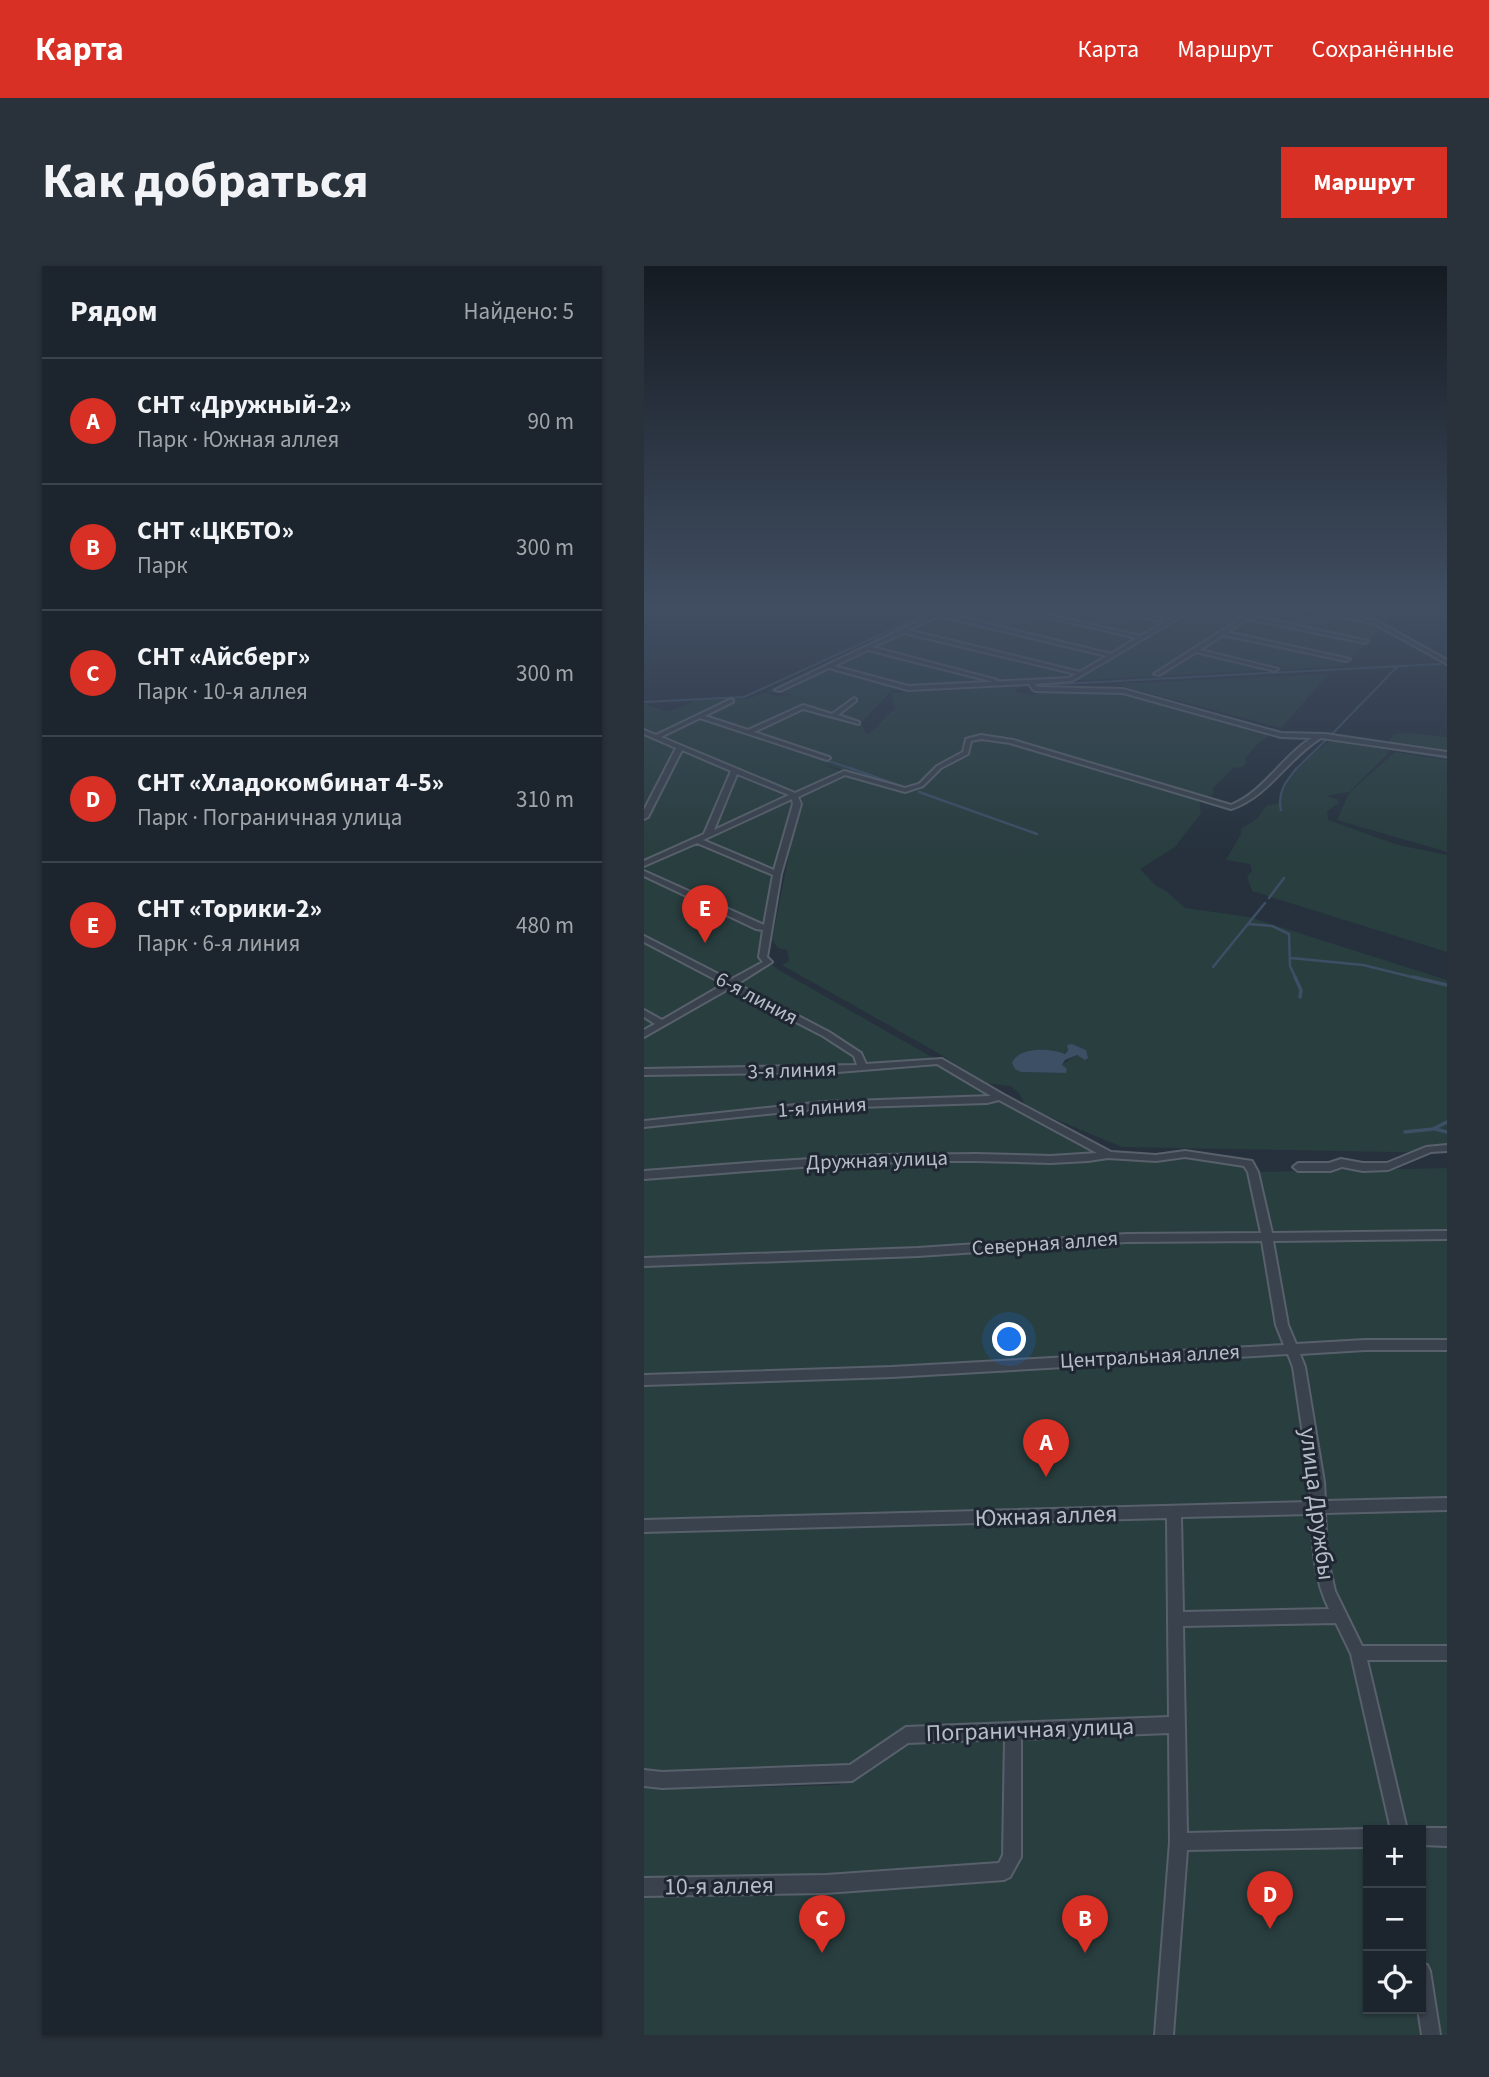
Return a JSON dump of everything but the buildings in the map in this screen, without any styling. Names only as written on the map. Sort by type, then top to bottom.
[{"type":"street","points":[[1035,690],[1133,692],[1281,735],[1319,736],[1447,754]]},
{"type":"street","points":[[833,716],[854,700]]},
{"type":"street","points":[[656,737],[731,701]]},
{"type":"street","points":[[748,732],[803,707],[858,723]]},
{"type":"street","points":[[700,716],[827,758]]},
{"type":"street","points":[[644,732],[794,795],[797,804],[778,874],[768,928],[763,957],[768,962],[644,1034]]},
{"type":"street","points":[[644,864],[844,773],[897,790],[915,788],[939,767],[966,753],[968,740],[981,737],[1000,739],[1065,756],[1234,807],[1245,800],[1305,743],[1319,736]]},
{"type":"street","points":[[644,817],[680,747]]},
{"type":"street","points":[[708,834],[735,770]]},
{"type":"street","points":[[697,840],[778,874]]},
{"type":"street","points":[[644,873],[758,926],[768,928]]},
{"type":"street","name":"6-я линия","points":[[644,939],[859,1055],[862,1066]]},
{"type":"street","points":[[644,1013],[662,1024]]},
{"type":"street","name":"3-я линия","points":[[644,1072],[748,1072],[939,1060],[1000,1097]]},
{"type":"street","points":[[1000,1097],[1109,1155]]},
{"type":"street","name":"1-я линия","points":[[644,1124],[824,1104],[987,1100],[1000,1097]]},
{"type":"street","points":[[1298,1167],[1331,1167],[1341,1163],[1363,1167],[1388,1166],[1430,1149],[1447,1148]]},
{"type":"street","name":"Дружная улица","points":[[644,1175],[790,1163],[960,1157],[1085,1160],[1109,1155],[1156,1157],[1185,1154],[1248,1163],[1253,1172]]},
{"type":"street","name":"улица Дружбы","points":[[1253,1172],[1282,1325],[1299,1367],[1317,1482],[1320,1556],[1328,1592],[1358,1653],[1398,1825]]},
{"type":"street","name":"Северная аллея","points":[[644,1262],[904,1253],[1127,1238],[1447,1235]]},
{"type":"street","name":"Центральная аллея","points":[[644,1380],[891,1371],[1292,1349],[1447,1345]]},
{"type":"street","name":"Южная аллея","points":[[644,1526],[1447,1504]]},
{"type":"street","points":[[1164,2035],[1179,1842],[1174,1511]]},
{"type":"street","points":[[1175,1619],[1338,1616]]},
{"type":"street","points":[[1358,1653],[1447,1653]]},
{"type":"street","name":"Пограничная улица","points":[[644,1778],[662,1780],[852,1773],[906,1735],[1177,1725]]},
{"type":"street","name":"10-я аллея","points":[[644,1887],[826,1884],[1004,1871],[1012,1857],[1013,1731]]},
{"type":"street","points":[[1426,1837],[1447,1837]]},
{"type":"street","points":[[1179,1842],[1363,1838]]},
{"type":"street","points":[[1426,2007],[1430,2035]]},
{"type":"green space","points":[[892,690],[861,723],[867,735],[895,709],[891,693],[1017,690],[1014,692],[1032,695],[1048,691],[1134,694],[1271,735],[1257,744],[1245,759],[1247,763],[1233,768],[1213,788],[1213,795],[1204,797],[1003,738],[965,737],[965,753],[938,767],[919,785],[904,789],[821,763],[844,773],[794,795],[791,825],[763,957],[777,969],[1097,1151],[1124,1157],[1185,1154],[1248,1163],[1253,1172],[1447,1168],[1447,2035],[644,2035],[644,1785],[687,1789],[839,1785],[851,1774],[644,1778],[644,704],[668,712],[698,700],[747,699],[765,693],[776,696],[795,695],[766,691],[900,690]]},
{"type":"green space","points":[[1136,690],[1315,690],[1281,728]]},
{"type":"green space","points":[[1394,734],[1447,737],[1447,752],[1388,743]]},
{"type":"green space","points":[[976,739],[1009,743],[1199,801],[1201,813],[1175,847],[1140,869],[1155,885],[1185,908],[1249,917],[1447,980],[1447,1153],[1122,1147],[1026,1107],[1019,1093],[1010,1086],[985,1083],[938,1053],[782,965],[789,961],[787,950],[778,948],[772,940],[799,795],[846,774],[896,792],[917,791],[941,768],[970,753],[972,741]],"holes":[[[1072,1044],[1086,1050],[1085,1059],[1077,1055],[1061,1065],[1066,1073],[1021,1072],[1064,1054]]]},
{"type":"green space","points":[[1329,741],[1388,750],[1387,755],[1349,792],[1326,796],[1337,799],[1339,803],[1327,811],[1328,820],[1398,845],[1447,855],[1447,952],[1252,891],[1247,877],[1252,870],[1250,864],[1226,860],[1241,834],[1241,829],[1257,819],[1266,806],[1280,803],[1292,777],[1306,760]]},
{"type":"green space","points":[[1395,752],[1447,760],[1447,852],[1337,820],[1349,793]]},
{"type":"water","points":[[1072,1044],[1086,1050],[1088,1058],[1085,1060],[1077,1055],[1065,1060],[1062,1065],[1067,1069],[1066,1073],[1021,1072],[1015,1069],[1012,1063],[1016,1057],[1028,1051],[1051,1050],[1065,1054],[1067,1045]]},
{"type":"waterway","points":[[644,702],[744,697],[760,690]]},
{"type":"waterway","points":[[1331,735],[1375,690]]},
{"type":"waterway","points":[[1297,768],[1328,738]]},
{"type":"waterway","points":[[1335,740],[1447,758]]},
{"type":"waterway","points":[[820,758],[855,770]]},
{"type":"waterway","points":[[850,768],[906,788]]},
{"type":"waterway","points":[[1281,810],[1281,793],[1297,768]]},
{"type":"waterway","points":[[919,792],[1037,834]]},
{"type":"waterway","points":[[1269,898],[1284,878]]},
{"type":"waterway","points":[[1213,967],[1265,903]]},
{"type":"waterway","points":[[1249,924],[1272,926],[1289,934],[1290,966],[1296,979]]},
{"type":"waterway","points":[[1291,958],[1363,965],[1420,979]]},
{"type":"waterway","points":[[1295,977],[1301,990],[1300,997]]},
{"type":"waterway","points":[[1413,977],[1447,985]]},
{"type":"waterway","points":[[1405,1132],[1433,1129],[1447,1122]]},
{"type":"waterway","points":[[1435,1129],[1447,1132]]},
{"type":"place","name":"СНТ «Торики-2»","points":[[705,943]]},
{"type":"place","name":"СНТ «Дружный-2»","points":[[1046,1477]]},
{"type":"place","name":"СНТ «Хладокомбинат 4-5»","points":[[1270,1929]]},
{"type":"place","name":"СНТ «Айсберг»","points":[[822,1953]]},
{"type":"place","name":"СНТ «ЦКБТО»","points":[[1085,1953]]}]
